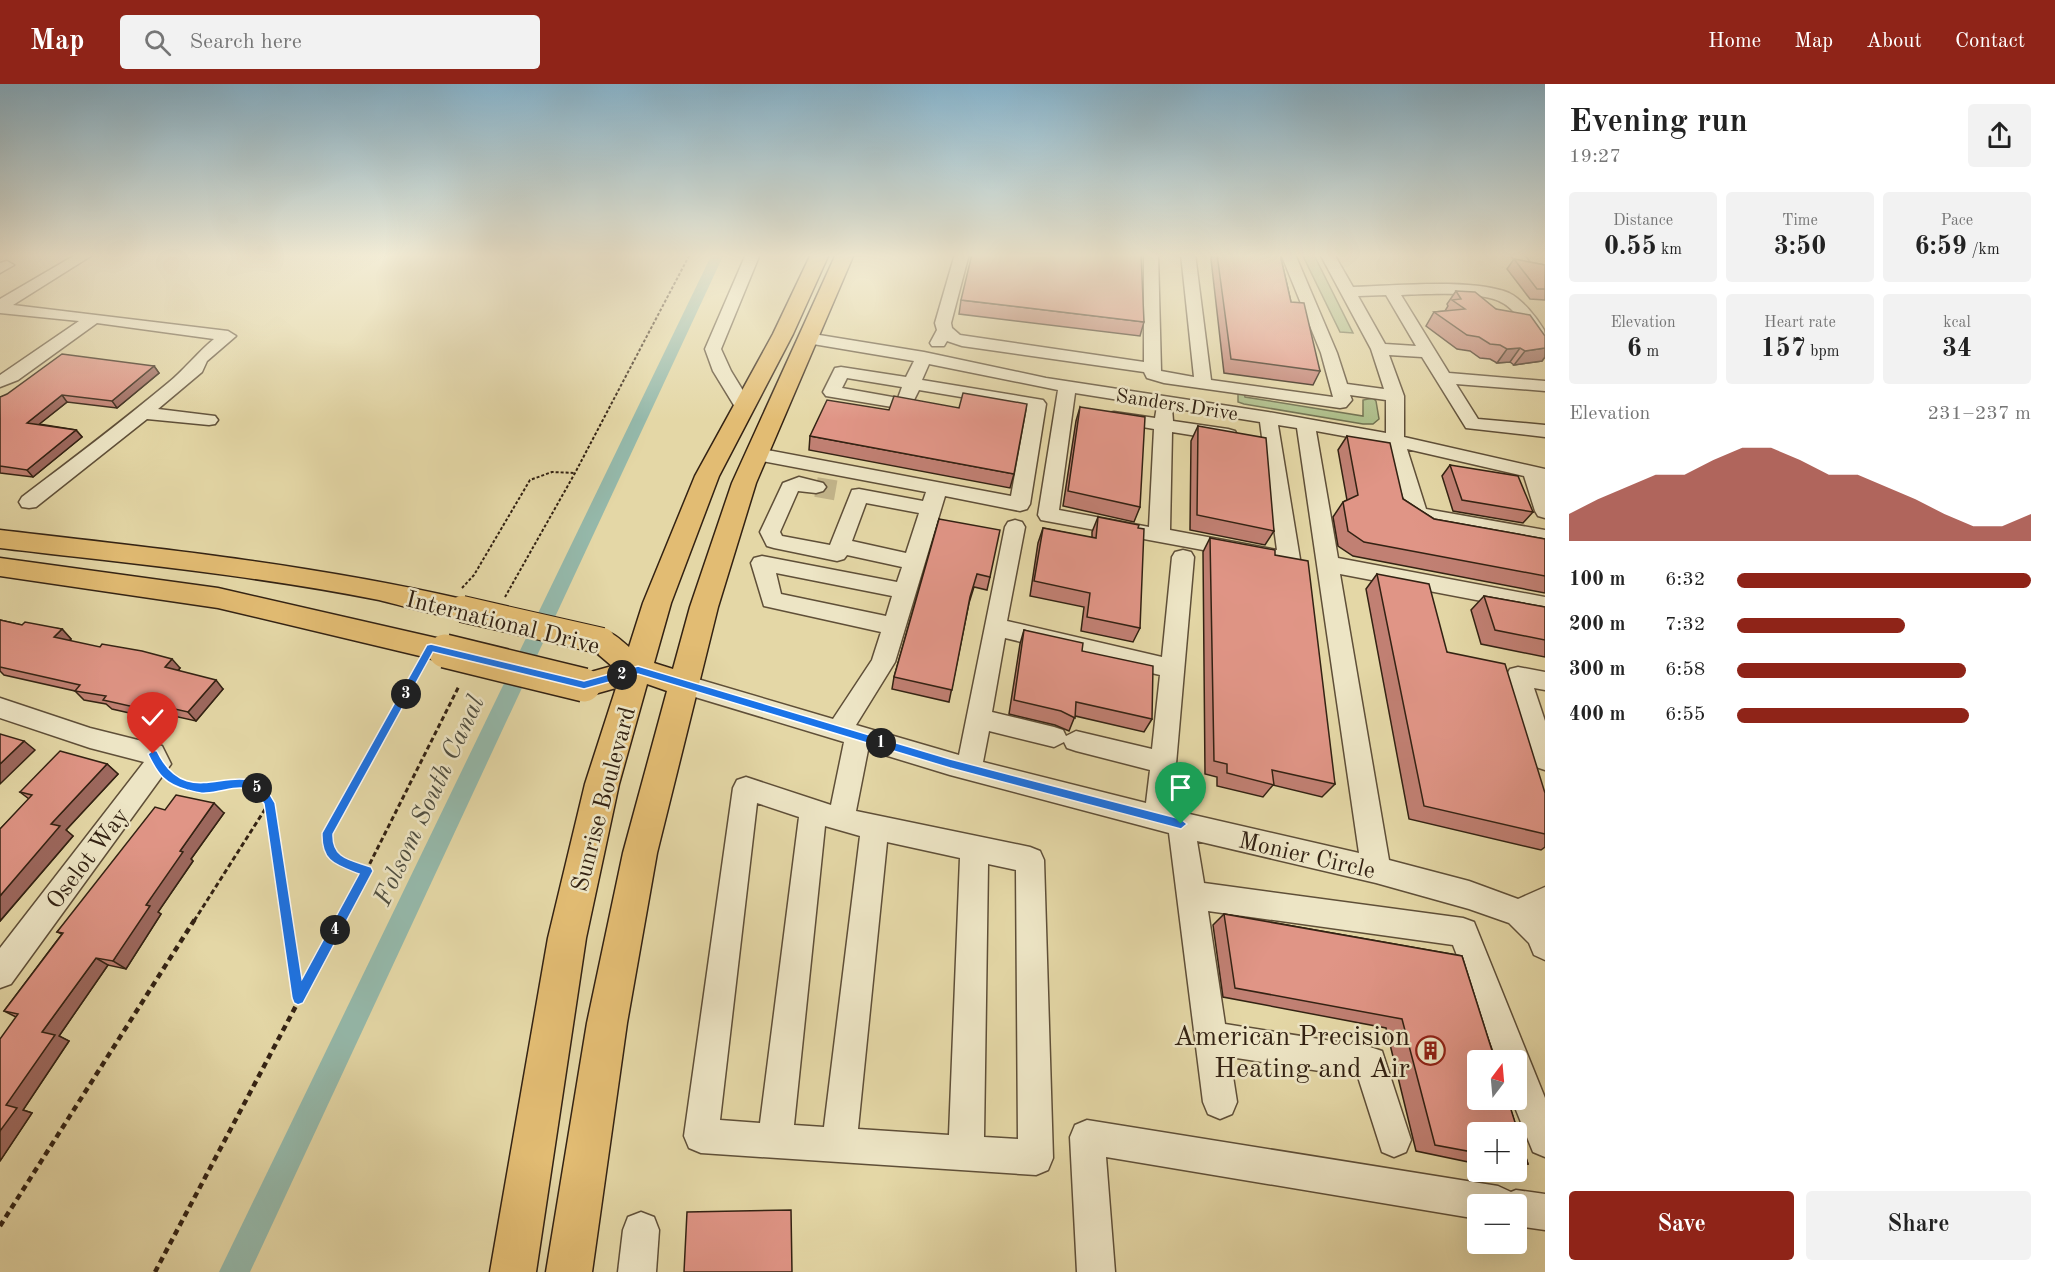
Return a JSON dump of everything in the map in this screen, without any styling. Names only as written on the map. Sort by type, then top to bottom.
[{"type":"main road","name":"Sunrise Boulevard","points":[[513,1272],[567,938],[602,784],[657,603],[685,529],[707,476],[794,309]]},
{"type":"main road","points":[[800,309],[802,315],[796,328],[807,338]]},
{"type":"main road","name":"Sunrise Boulevard","points":[[569,1272],[609,1011],[640,853],[704,606],[744,483],[820,309]]},
{"type":"main road","name":"International Drive","points":[[0,539],[217,566],[348,586],[456,608],[602,641],[638,670]]},
{"type":"main road","name":"International Drive","points":[[0,567],[218,598],[584,685],[638,670]]},
{"type":"main road","name":"Monier Circle","points":[[638,670],[684,684]]},
{"type":"street","points":[[21,309],[228,336],[200,359],[196,368],[29,502]]},
{"type":"street","points":[[730,309],[713,349],[722,371],[744,406]]},
{"type":"street","points":[[947,309],[943,323],[945,330],[954,338],[962,341],[1151,368]]},
{"type":"street","points":[[1151,309],[1151,368],[1153,374],[1164,378],[1340,403],[1343,400],[1329,352],[1309,309]]},
{"type":"street","points":[[1198,309],[1211,384],[1220,410]]},
{"type":"street","points":[[1357,309],[1379,349],[1395,396],[1395,440],[1417,514],[1545,537]]},
{"type":"street","points":[[1402,309],[1472,424],[1545,431]]},
{"type":"street","points":[[1519,309],[1545,343]]},
{"type":"street","points":[[0,382],[94,318]]},
{"type":"street","points":[[945,330],[913,383],[1037,404]]},
{"type":"street","name":"Sanders Drive","points":[[807,338],[927,358],[1067,386],[1268,417],[1395,440],[1538,473]]},
{"type":"street","points":[[1379,349],[1428,352]]},
{"type":"street","points":[[1444,378],[1545,386]]},
{"type":"street","points":[[817,609],[839,550],[852,494],[1020,504],[1037,404],[1035,380]]},
{"type":"street","points":[[1067,386],[1048,515],[1288,559],[1268,417]]},
{"type":"street","points":[[1340,388],[1395,396]]},
{"type":"street","points":[[1159,535],[1164,402]]},
{"type":"street","points":[[1064,409],[1271,443]]},
{"type":"street","points":[[142,413],[209,420]]},
{"type":"street","points":[[1306,424],[1376,870]]},
{"type":"street","points":[[757,454],[934,499]]},
{"type":"street","points":[[1538,473],[1545,511]]},
{"type":"street","points":[[816,487],[799,483],[790,487],[770,532],[774,541],[914,562]]},
{"type":"street","points":[[841,820],[848,733],[883,662],[934,499]]},
{"type":"street","points":[[969,769],[1015,527]]},
{"type":"street","points":[[1183,558],[1163,763],[1170,821],[1191,895],[1220,1102]]},
{"type":"street","points":[[893,626],[772,600],[762,563],[904,591]]},
{"type":"street","points":[[1328,564],[1545,605]]},
{"type":"street","points":[[996,627],[1173,669]]},
{"type":"street","points":[[1545,681],[1518,676],[1545,759]]},
{"type":"street","name":"Monier Circle","points":[[684,684],[969,769],[1469,895],[1519,913],[1541,934],[1545,945]]},
{"type":"street","points":[[0,708],[90,738],[153,754],[158,764]]},
{"type":"street","points":[[980,719],[1163,763]]},
{"type":"street","name":"Oselot Way","points":[[0,974],[158,764]]},
{"type":"street","points":[[746,788],[813,810],[841,820],[1030,860],[1035,1158],[701,1136],[746,788]]},
{"type":"street","points":[[775,1141],[813,810]]},
{"type":"street","points":[[839,1145],[875,827]]},
{"type":"street","points":[[966,1154],[974,848]]},
{"type":"street","points":[[1191,895],[1463,932],[1509,1050]]},
{"type":"street","points":[[1519,913],[1545,901]]},
{"type":"street","points":[[1211,1038],[1370,1063],[1394,1140]]},
{"type":"street","points":[[1527,1095],[1545,1140]]},
{"type":"street","points":[[1096,1272],[1087,1137],[1467,1199]]},
{"type":"street","points":[[1527,1210],[1545,1212]]},
{"type":"street","points":[[637,1272],[641,1230]]},
{"type":"path","points":[[505,597],[575,473],[661,309]]},
{"type":"path","points":[[456,608],[530,480],[542,473],[564,471],[575,473]]},
{"type":"path","points":[[367,871],[336,860],[327,846],[328,833],[438,650]]},
{"type":"path","points":[[155,1272],[367,871],[459,686]]},
{"type":"path","points":[[158,764],[173,782],[204,789],[226,784],[249,783],[262,792],[269,803],[298,998]]},
{"type":"path","points":[[0,1226],[269,803]]},
{"type":"green space","points":[[1329,309],[1341,309],[1353,333],[1340,332]]},
{"type":"green space","points":[[1238,392],[1244,392],[1245,397],[1363,416],[1363,400],[1373,398],[1376,401],[1379,419],[1373,424],[1363,424],[1244,404],[1238,402]]},
{"type":"building","points":[[1040,309],[1143,309],[1144,322]]},
{"type":"building","points":[[1224,309],[1306,309],[1320,371],[1231,359]]},
{"type":"building","points":[[1498,309],[1530,315],[1545,336],[1545,348],[1525,351],[1520,348],[1507,349],[1500,345],[1490,344],[1479,337],[1467,335],[1434,312]]},
{"type":"building","points":[[62,354],[154,366],[112,401],[62,395],[27,423],[76,430],[27,470],[0,466],[0,397]]},
{"type":"building","points":[[963,393],[1027,404],[1014,474],[810,436],[827,400],[889,410],[894,396],[959,408]]},
{"type":"building","points":[[1080,407],[1145,417],[1140,507],[1068,491]]},
{"type":"building","points":[[1198,426],[1266,438],[1274,531],[1197,515]]},
{"type":"building","points":[[1347,436],[1390,443],[1403,499],[1434,519],[1545,539],[1545,576],[1364,542],[1348,531],[1343,502],[1358,495]]},
{"type":"building","points":[[1450,465],[1518,476],[1533,512],[1462,500]]},
{"type":"building","points":[[1098,517],[1139,525],[1138,528],[1144,529],[1140,628],[1087,617],[1090,593],[1034,581],[1043,528],[1096,538]]},
{"type":"building","points":[[939,519],[1000,530],[990,577],[977,574],[970,597],[952,690],[894,677]]},
{"type":"building","points":[[1210,538],[1275,550],[1275,555],[1308,561],[1335,784],[1272,770],[1274,785],[1227,773],[1227,764],[1214,761]]},
{"type":"building","points":[[1377,574],[1429,584],[1447,652],[1505,664],[1545,793],[1545,834],[1424,806]]},
{"type":"building","points":[[1484,596],[1545,607],[1545,640],[1495,630]]},
{"type":"building","points":[[0,620],[62,629],[54,637],[100,647],[102,644],[142,651],[172,659],[165,667],[216,680],[188,712],[148,703],[143,709],[103,700],[106,696],[75,691],[80,685],[0,667]]},
{"type":"building","points":[[1024,630],[1083,643],[1082,651],[1153,666],[1152,719],[1076,702],[1075,718],[1061,711],[1014,700]]},
{"type":"building","points":[[0,734],[24,741],[0,764]]},
{"type":"building","points":[[60,751],[107,764],[51,824],[60,826],[0,896],[0,829],[32,795],[20,792]]},
{"type":"building","points":[[176,795],[214,803],[180,851],[183,852],[146,905],[150,906],[113,961],[96,958],[42,1032],[55,1035],[6,1105],[17,1108],[0,1131],[0,1039],[18,1014],[4,1011],[63,933],[57,932],[155,807],[165,810]]},
{"type":"building","name":"American Precision Heating and Air","points":[[1224,914],[1462,956],[1492,1050],[1467,1050],[1467,1110],[1511,1110],[1515,1122],[1467,1122],[1467,1151],[1435,1145],[1402,1019],[1235,988]]},
{"type":"building","points":[[791,1210],[792,1272],[684,1272],[687,1212]]},
{"type":"waterway","name":"Folsom South Canal","points":[[234,1272],[692,309]]},
{"type":"tunnel","points":[[816,487],[845,492]]},
{"type":"place","name":"American Precision Heating and Air","points":[[1431,1051]]},
{"type":"route","points":[[153,754],[173,782],[204,789],[226,784],[249,783],[262,792],[269,803],[298,998],[367,871],[336,860],[327,846],[328,833],[431,648],[584,685],[638,670],[950,764],[1181,824]]}]
